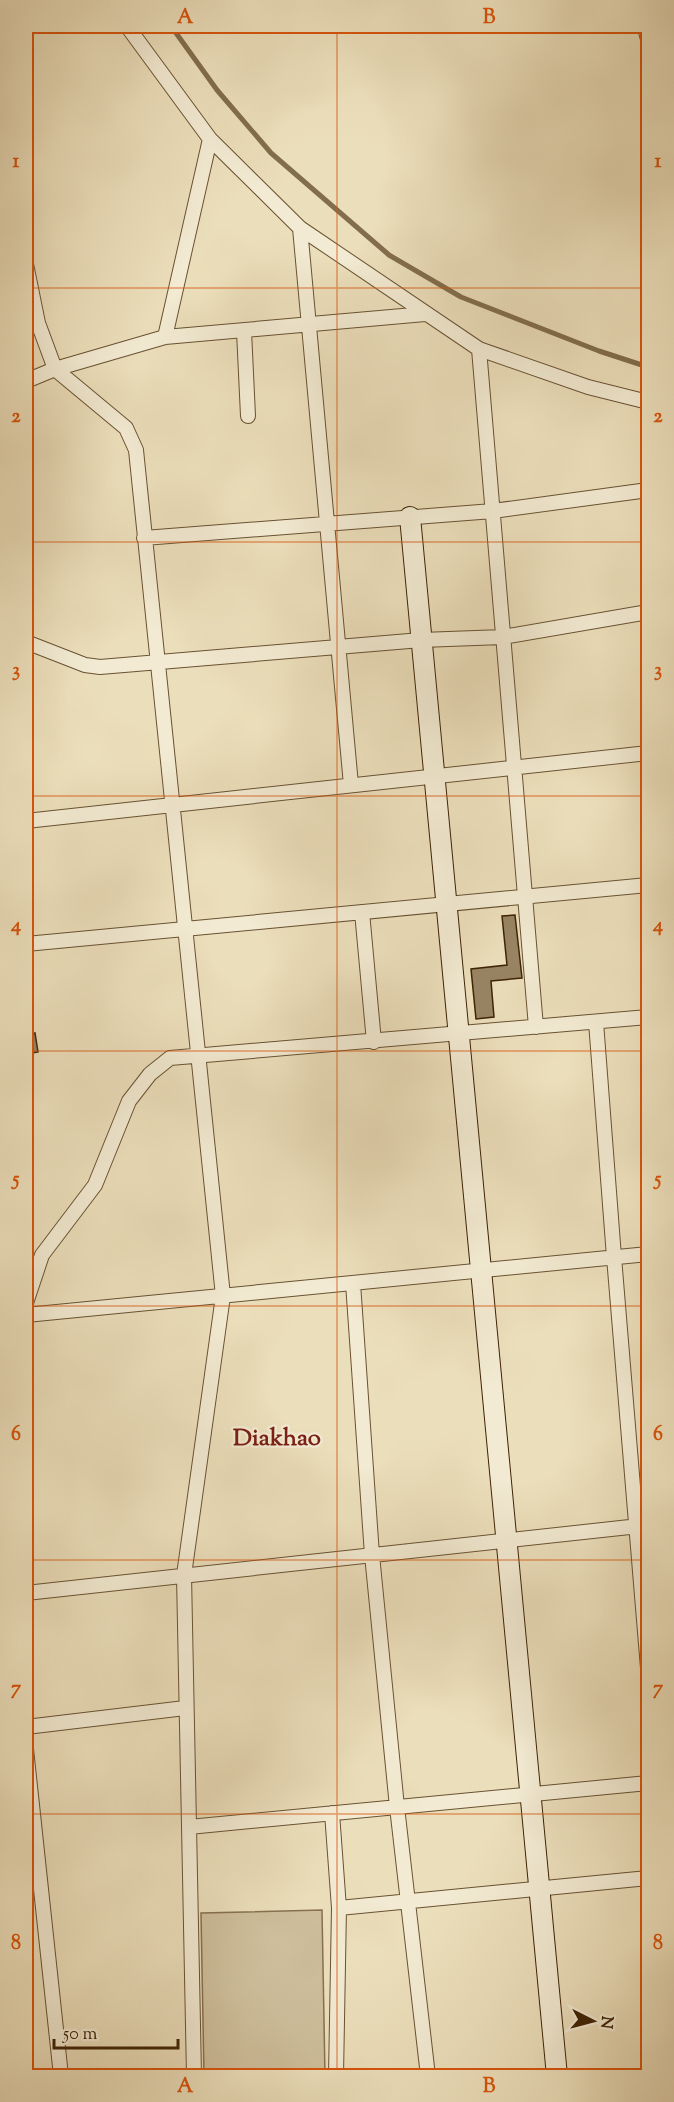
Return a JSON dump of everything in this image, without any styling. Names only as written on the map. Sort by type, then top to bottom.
[{"type":"street","points":[[127,26],[210,139],[300,228],[479,349],[588,387],[648,402]]},
{"type":"street","points":[[165,337],[210,139]]},
{"type":"street","points":[[300,228],[351,785]]},
{"type":"street","points":[[26,264],[38,323],[55,369],[126,428],[136,450],[223,1296],[184,1575],[194,2076]]},
{"type":"street","points":[[26,381],[55,369],[165,337],[425,314]]},
{"type":"street","points":[[244,331],[248,416]]},
{"type":"street","points":[[479,349],[536,1027]]},
{"type":"street","points":[[144,538],[493,511],[648,490]]},
{"type":"street","points":[[410,517],[557,2076]]},
{"type":"street","points":[[26,642],[85,665],[100,667],[421,640],[503,637],[648,612]]},
{"type":"street","points":[[26,821],[648,753]]},
{"type":"street","points":[[26,944],[648,885]]},
{"type":"street","points":[[362,912],[374,1042]]},
{"type":"street","points":[[26,1303],[42,1255],[95,1185],[129,1101],[150,1074],[170,1058],[648,1017]]},
{"type":"street","points":[[596,1022],[614,1257],[642,1526],[648,1668]]},
{"type":"street","points":[[26,1315],[648,1254]]},
{"type":"street","points":[[353,1283],[372,1555],[397,1807],[428,2076]]},
{"type":"street","points":[[26,1593],[642,1526]]},
{"type":"street","points":[[26,1727],[186,1708]]},
{"type":"street","points":[[26,1749],[61,2076]]},
{"type":"street","points":[[189,1827],[648,1783]]},
{"type":"street","points":[[332,1813],[339,1908],[336,2076]]},
{"type":"street","points":[[339,1908],[648,1878]]},
{"type":"lane","points":[[641,26],[648,53]]},
{"type":"shaded area","points":[[322,1910],[325,2076],[204,2076],[201,1913]]},
{"type":"building","points":[[515,915],[522,978],[491,981],[494,1017],[476,1019],[471,969],[507,965],[502,916]]},
{"type":"building","points":[[35,1033],[38,1052],[26,1054],[26,1035]]},
{"type":"waterway","points":[[171,26],[217,90],[271,153],[389,255],[461,297],[599,351],[648,367]]},
{"type":"district","name":"Diakhao","points":[[277,1439]]}]
